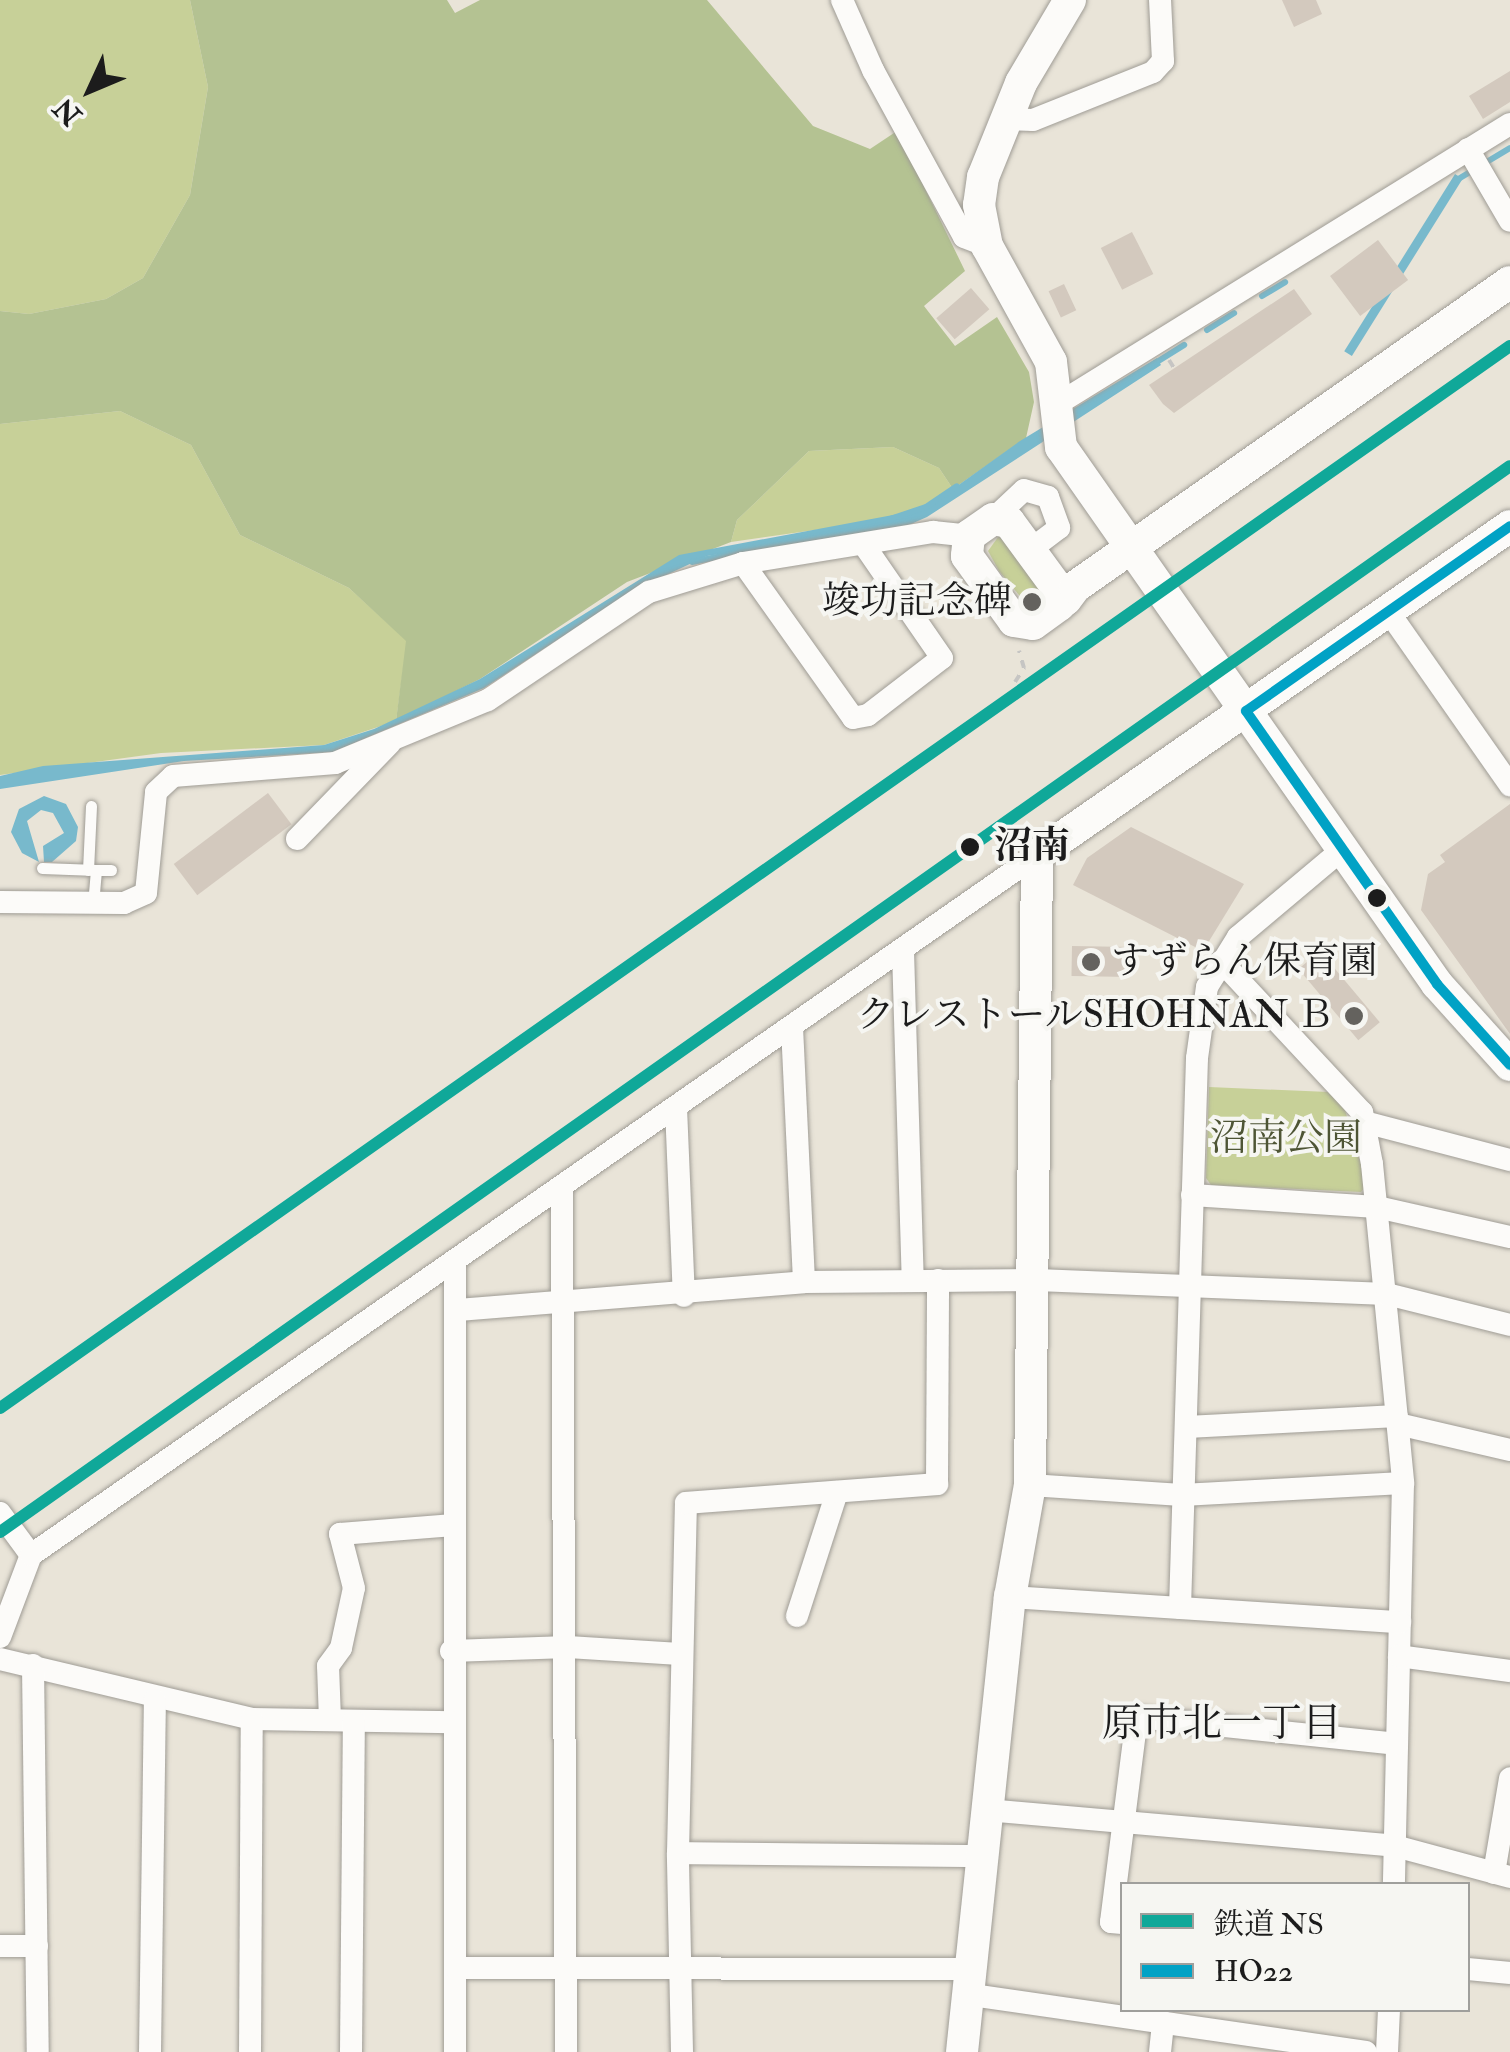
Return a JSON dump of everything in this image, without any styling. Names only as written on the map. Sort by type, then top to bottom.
[{"type":"street","points":[[842,0],[873,70],[964,237],[986,246]]},
{"type":"street","points":[[1070,0],[1005,119],[983,178],[979,206],[986,246],[1051,362],[1061,447],[1465,1021],[1510,1065]]},
{"type":"street","points":[[1005,119],[1033,120],[1153,72],[1163,61],[1160,0]]},
{"type":"street","points":[[1056,404],[1471,153],[1510,124]]},
{"type":"street","points":[[1471,153],[1510,221]]},
{"type":"street","points":[[1030,550],[1060,528],[1048,497],[1024,490],[981,527],[967,556],[1014,621],[1027,626],[1063,592],[1510,282]]},
{"type":"street","points":[[0,902],[124,904],[146,893],[156,792],[174,776],[334,763],[488,700],[649,592],[742,563],[1009,522],[1063,592]]},
{"type":"street","points":[[0,1637],[31,1554],[1510,526]]},
{"type":"street","points":[[742,563],[854,718],[868,715],[942,658],[864,545]]},
{"type":"street","points":[[1388,612],[1510,784]]},
{"type":"street","points":[[297,839],[396,736]]},
{"type":"street","points":[[1180,1608],[1197,1058],[1207,987],[1221,961],[1270,905],[1342,849]]},
{"type":"street","points":[[962,2052],[966,1982],[1010,1598],[1030,1486],[1036,1280],[1038,855]]},
{"type":"street","points":[[903,950],[913,1281]]},
{"type":"street","points":[[1221,961],[1340,1087],[1364,1122],[1377,1207],[1402,1483],[1394,1882]]},
{"type":"street","points":[[792,1028],[804,1282]]},
{"type":"street","points":[[676,1108],[684,1296]]},
{"type":"street","points":[[1364,1122],[1510,1160]]},
{"type":"street","points":[[562,1187],[568,1647],[566,2052]]},
{"type":"street","points":[[1192,1195],[1377,1207],[1510,1237]]},
{"type":"street","points":[[454,1262],[458,1310],[452,1651],[454,2052]]},
{"type":"street","points":[[682,2052],[678,1853],[686,1503],[937,1484],[938,1280]]},
{"type":"street","points":[[458,1310],[563,1298],[684,1296],[804,1282],[1036,1280],[1386,1294],[1510,1324]]},
{"type":"street","points":[[1187,1427],[1397,1420],[1510,1450]]},
{"type":"street","points":[[1030,1486],[1182,1494],[1402,1483]]},
{"type":"street","points":[[797,1616],[838,1492]]},
{"type":"street","points":[[0,1512],[31,1554]]},
{"type":"street","points":[[351,2052],[342,1720],[328,1666],[341,1648],[354,1588],[340,1534],[454,1525]]},
{"type":"street","points":[[1010,1598],[1400,1622]]},
{"type":"street","points":[[452,1651],[568,1647],[680,1654]]},
{"type":"street","points":[[1399,1656],[1510,1671]]},
{"type":"street","points":[[0,1659],[155,1700],[252,1720],[453,1722]]},
{"type":"street","points":[[33,1666],[38,2052]]},
{"type":"street","points":[[150,2052],[155,1700]]},
{"type":"street","points":[[1120,1923],[1110,1922],[1119,1820],[1137,1717],[1397,1744]]},
{"type":"street","points":[[250,2052],[252,1720]]},
{"type":"street","points":[[986,1810],[1395,1846],[1502,1875],[1510,1778]]},
{"type":"street","points":[[678,1853],[980,1856]]},
{"type":"street","points":[[0,1946],[37,1946]]},
{"type":"street","points":[[456,1968],[680,1965],[966,1982],[1120,2007]]},
{"type":"street","points":[[1470,1969],[1510,1973]]},
{"type":"street","points":[[1134,2012],[1162,2022],[1274,2045],[1366,2052]]},
{"type":"street","points":[[1387,2052],[1389,2012]]},
{"type":"street","points":[[1160,2052],[1162,2022]]},
{"type":"lane","points":[[91,806],[93,903]]},
{"type":"lane","points":[[42,868],[112,870]]},
{"type":"path","points":[[1009,649],[1028,650]]},
{"type":"path","points":[[1015,682],[1024,668],[1019,651]]},
{"type":"green space","points":[[0,0],[190,0],[208,87],[190,195],[143,278],[106,299],[29,314],[0,311]]},
{"type":"green space","points":[[190,0],[447,0],[455,13],[480,0],[707,0],[813,126],[870,149],[897,131],[965,271],[924,306],[955,346],[997,317],[1029,372],[1034,402],[1026,438],[953,489],[939,468],[893,447],[809,451],[737,520],[731,542],[627,582],[480,679],[396,721],[406,641],[349,588],[240,535],[191,445],[120,411],[0,424],[0,311],[29,314],[106,299],[143,278],[190,195],[208,87]]},
{"type":"green space","points":[[120,411],[191,445],[240,535],[349,588],[407,641],[396,721],[324,745],[161,753],[0,775],[0,424]]},
{"type":"green space","points":[[893,447],[939,468],[953,489],[900,518],[731,542],[737,520],[809,451]]},
{"type":"green space","points":[[1001,533],[1044,584],[1044,602],[1029,607],[999,571],[988,551]]},
{"type":"green space","name":"沼南公園","points":[[1209,1087],[1329,1092],[1345,1110],[1367,1185],[1361,1192],[1211,1185],[1206,1178]]},
{"type":"water","points":[[1455,174],[1463,179],[1352,356],[1344,351]]},
{"type":"water","points":[[1157,358],[1161,365],[927,517],[902,528],[707,556],[632,591],[484,688],[333,752],[184,761],[0,789],[0,776],[43,766],[324,745],[374,729],[480,679],[679,555],[925,509],[1020,441]]},
{"type":"water","points":[[44,796],[66,804],[78,827],[76,841],[52,862],[44,862],[43,846],[64,833],[53,813],[41,810],[27,821],[39,862],[22,853],[11,832],[19,809]]},
{"type":"building","points":[[1282,0],[1316,0],[1322,14],[1294,27]]},
{"type":"building","points":[[1510,71],[1510,102],[1483,119],[1469,96]]},
{"type":"building","points":[[1132,232],[1153,274],[1122,290],[1101,248]]},
{"type":"building","points":[[1378,240],[1408,280],[1360,316],[1330,276]]},
{"type":"building","points":[[1064,284],[1076,310],[1061,317],[1049,291]]},
{"type":"building","points":[[971,288],[989,309],[955,339],[936,318]]},
{"type":"building","points":[[1294,289],[1312,314],[1174,413],[1163,404],[1149,385]]},
{"type":"building","points":[[268,793],[291,824],[197,895],[174,864]]},
{"type":"building","points":[[1510,804],[1510,1034],[1421,910],[1428,874],[1445,862],[1440,855]]},
{"type":"building","points":[[1131,827],[1244,884],[1203,951],[1073,885],[1087,858]]},
{"type":"building","points":[[1072,946],[1131,947],[1130,977],[1071,976]]},
{"type":"building","points":[[1320,951],[1380,1022],[1358,1040],[1299,969]]},
{"type":"waterway","points":[[1455,181],[1510,148]]},
{"type":"waterway","points":[[1262,296],[1285,282]]},
{"type":"waterway","points":[[1207,330],[1234,313]]},
{"type":"waterway","points":[[1152,365],[1184,345]]},
{"type":"waterway","points":[[878,523],[926,507],[957,486]]},
{"type":"waterway","points":[[692,562],[812,538]]},
{"type":"rail line","name":"NS","points":[[0,1408],[1510,346]]},
{"type":"rail line","name":"NS","points":[[0,1532],[1510,466]]},
{"type":"transit line","name":"HO22","points":[[1246,711],[1510,526]]},
{"type":"transit line","name":"HO22","points":[[1246,711],[1437,984],[1510,1065]]},
{"type":"place","name":"竣功記念碑","points":[[1032,602]]},
{"type":"place","name":"沼南","points":[[970,847]]},
{"type":"place","name":"すずらん保育園","points":[[1091,962]]},
{"type":"place","name":"クレストールSHOHNAN Ｂ","points":[[1354,1016]]},
{"type":"district","name":"原市北一丁目","points":[[1222,1724]]}]
